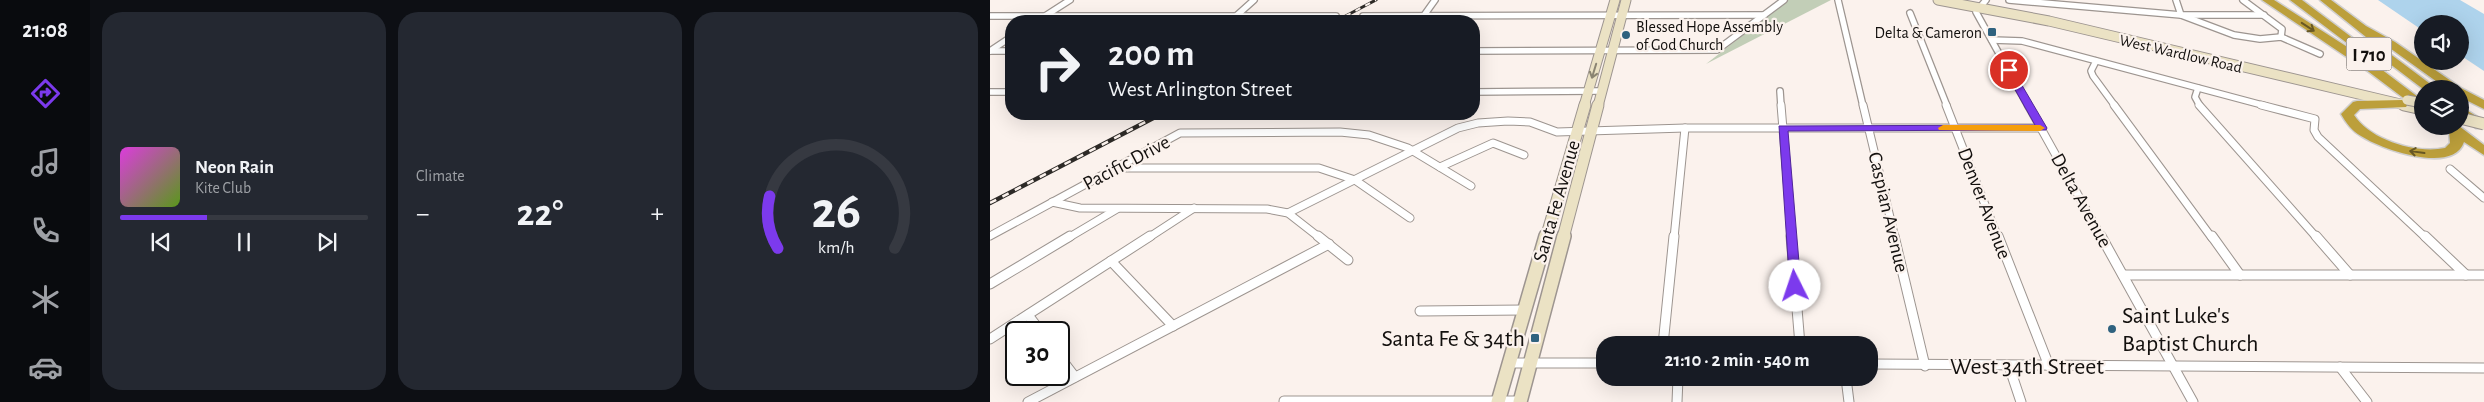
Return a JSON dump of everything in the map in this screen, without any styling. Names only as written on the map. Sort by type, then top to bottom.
[{"type":"highway","points":[[2267,0],[2373,69],[2414,101]]},
{"type":"highway","points":[[2289,0],[2302,2]]},
{"type":"highway","points":[[2326,0],[2363,29],[2395,62]]},
{"type":"highway","name":"I 710","points":[[2302,2],[2395,62],[2419,80]]},
{"type":"highway","name":"I 710","points":[[2302,2],[2414,89]]},
{"type":"highway","points":[[2363,29],[2391,44],[2443,80]]},
{"type":"highway","points":[[2469,97],[2484,105]]},
{"type":"highway","points":[[2405,102],[2356,105],[2347,114],[2350,123],[2362,133],[2389,145],[2412,151],[2439,153],[2452,150],[2458,144],[2457,135]]},
{"type":"highway","points":[[2469,117],[2484,128]]},
{"type":"highway","points":[[2469,132],[2484,141]]},
{"type":"highway","points":[[2467,135],[2484,151]]},
{"type":"main road","name":"Santa Fe Avenue","points":[[1498,402],[1523,310],[1615,0]]},
{"type":"main road","name":"Santa Fe Avenue","points":[[1520,402],[1626,0]]},
{"type":"main road","name":"West Wardlow Road","points":[[1938,0],[1982,3]]},
{"type":"main road","name":"West Wardlow Road","points":[[1966,0],[2414,104]]},
{"type":"main road","points":[[2469,114],[2484,118]]},
{"type":"main road","points":[[2469,124],[2484,124]]},
{"type":"main road","points":[[1523,310],[1543,310]]},
{"type":"street","points":[[1046,15],[1070,0]]},
{"type":"street","points":[[1237,15],[1254,0]]},
{"type":"street","points":[[1425,15],[1435,0]]},
{"type":"street","points":[[1480,51],[1717,50],[1784,0]]},
{"type":"street","name":"Caspian Avenue","points":[[1838,0],[1925,366]]},
{"type":"street","points":[[2009,0],[2086,3],[2181,15],[2264,15]]},
{"type":"street","points":[[2176,0],[2181,15],[2211,28],[2234,35],[2260,39],[2281,37],[2320,54]]},
{"type":"street","points":[[2243,0],[2282,29],[2281,37]]},
{"type":"street","name":"Delta Avenue","points":[[1982,3],[1976,12],[2193,402]]},
{"type":"street","name":"Denver Avenue","points":[[1910,13],[2049,366]]},
{"type":"street","points":[[1480,16],[1764,15]]},
{"type":"street","points":[[990,16],[1005,16]]},
{"type":"street","points":[[1992,40],[2022,41],[2315,119],[2314,130],[2318,137],[2466,275]]},
{"type":"street","points":[[990,51],[1005,41]]},
{"type":"street","points":[[990,51],[1005,51]]},
{"type":"street","points":[[2096,61],[2091,71],[2093,76],[2240,275]]},
{"type":"street","points":[[2198,88],[2195,98],[2197,103],[2350,275]]},
{"type":"street","points":[[1480,92],[1602,91]]},
{"type":"street","points":[[1780,91],[1799,336]]},
{"type":"street","points":[[990,92],[1005,92]]},
{"type":"street","points":[[1288,213],[1458,128],[1478,123],[1530,122],[1557,132],[1592,129],[1686,128],[2042,128]]},
{"type":"street","points":[[1664,336],[1686,128]]},
{"type":"street","name":"Pacific Drive","points":[[990,236],[1170,137],[1192,132],[1340,132],[1387,139],[1414,151],[1471,186]]},
{"type":"street","points":[[1440,167],[1493,143],[1524,155]]},
{"type":"street","points":[[1112,168],[1310,167],[1332,171],[1355,180],[1410,218]]},
{"type":"street","points":[[2450,169],[2484,198]]},
{"type":"street","points":[[1052,202],[1080,208],[1267,209],[1288,213],[1348,260]]},
{"type":"street","points":[[990,338],[1194,208]]},
{"type":"street","points":[[990,284],[1117,209]]},
{"type":"street","points":[[1028,402],[1329,244]]},
{"type":"street","points":[[1111,261],[1173,326]]},
{"type":"street","points":[[2123,275],[2484,275]]},
{"type":"street","points":[[1420,311],[1523,310]]},
{"type":"street","points":[[1028,314],[1033,321]]},
{"type":"street","points":[[1509,363],[1596,363]]},
{"type":"street","name":"West 34th Street","points":[[1878,364],[2484,368]]},
{"type":"street","points":[[2009,366],[2021,402]]},
{"type":"street","points":[[2340,367],[2367,402]]},
{"type":"street","points":[[1070,370],[1075,377]]},
{"type":"street","points":[[1677,402],[1678,386]]},
{"type":"street","points":[[1847,386],[1849,402]]},
{"type":"street","points":[[1284,401],[1520,402]]},
{"type":"green space","points":[[1788,0],[1831,0],[1706,64]]},
{"type":"water","points":[[2378,0],[2460,0],[2484,14],[2484,71],[2469,61],[2469,15],[2414,15],[2414,25]]},
{"type":"railway","points":[[1347,15],[1376,0]]},
{"type":"railway","points":[[990,203],[1149,120]]},
{"type":"slow traffic","points":[[1943,128],[2040,128]]},
{"type":"place","name":"Delta & Cameron","points":[[1992,32]]},
{"type":"place","name":"Blessed Hope Assembly of God Church","points":[[1626,35]]},
{"type":"place","name":"Saint Luke's Baptist Church","points":[[2112,329]]},
{"type":"place","name":"Santa Fe & 34th","points":[[1535,338]]},
{"type":"route","points":[[1795,286],[1783,128],[2042,128],[2009,70]]}]
